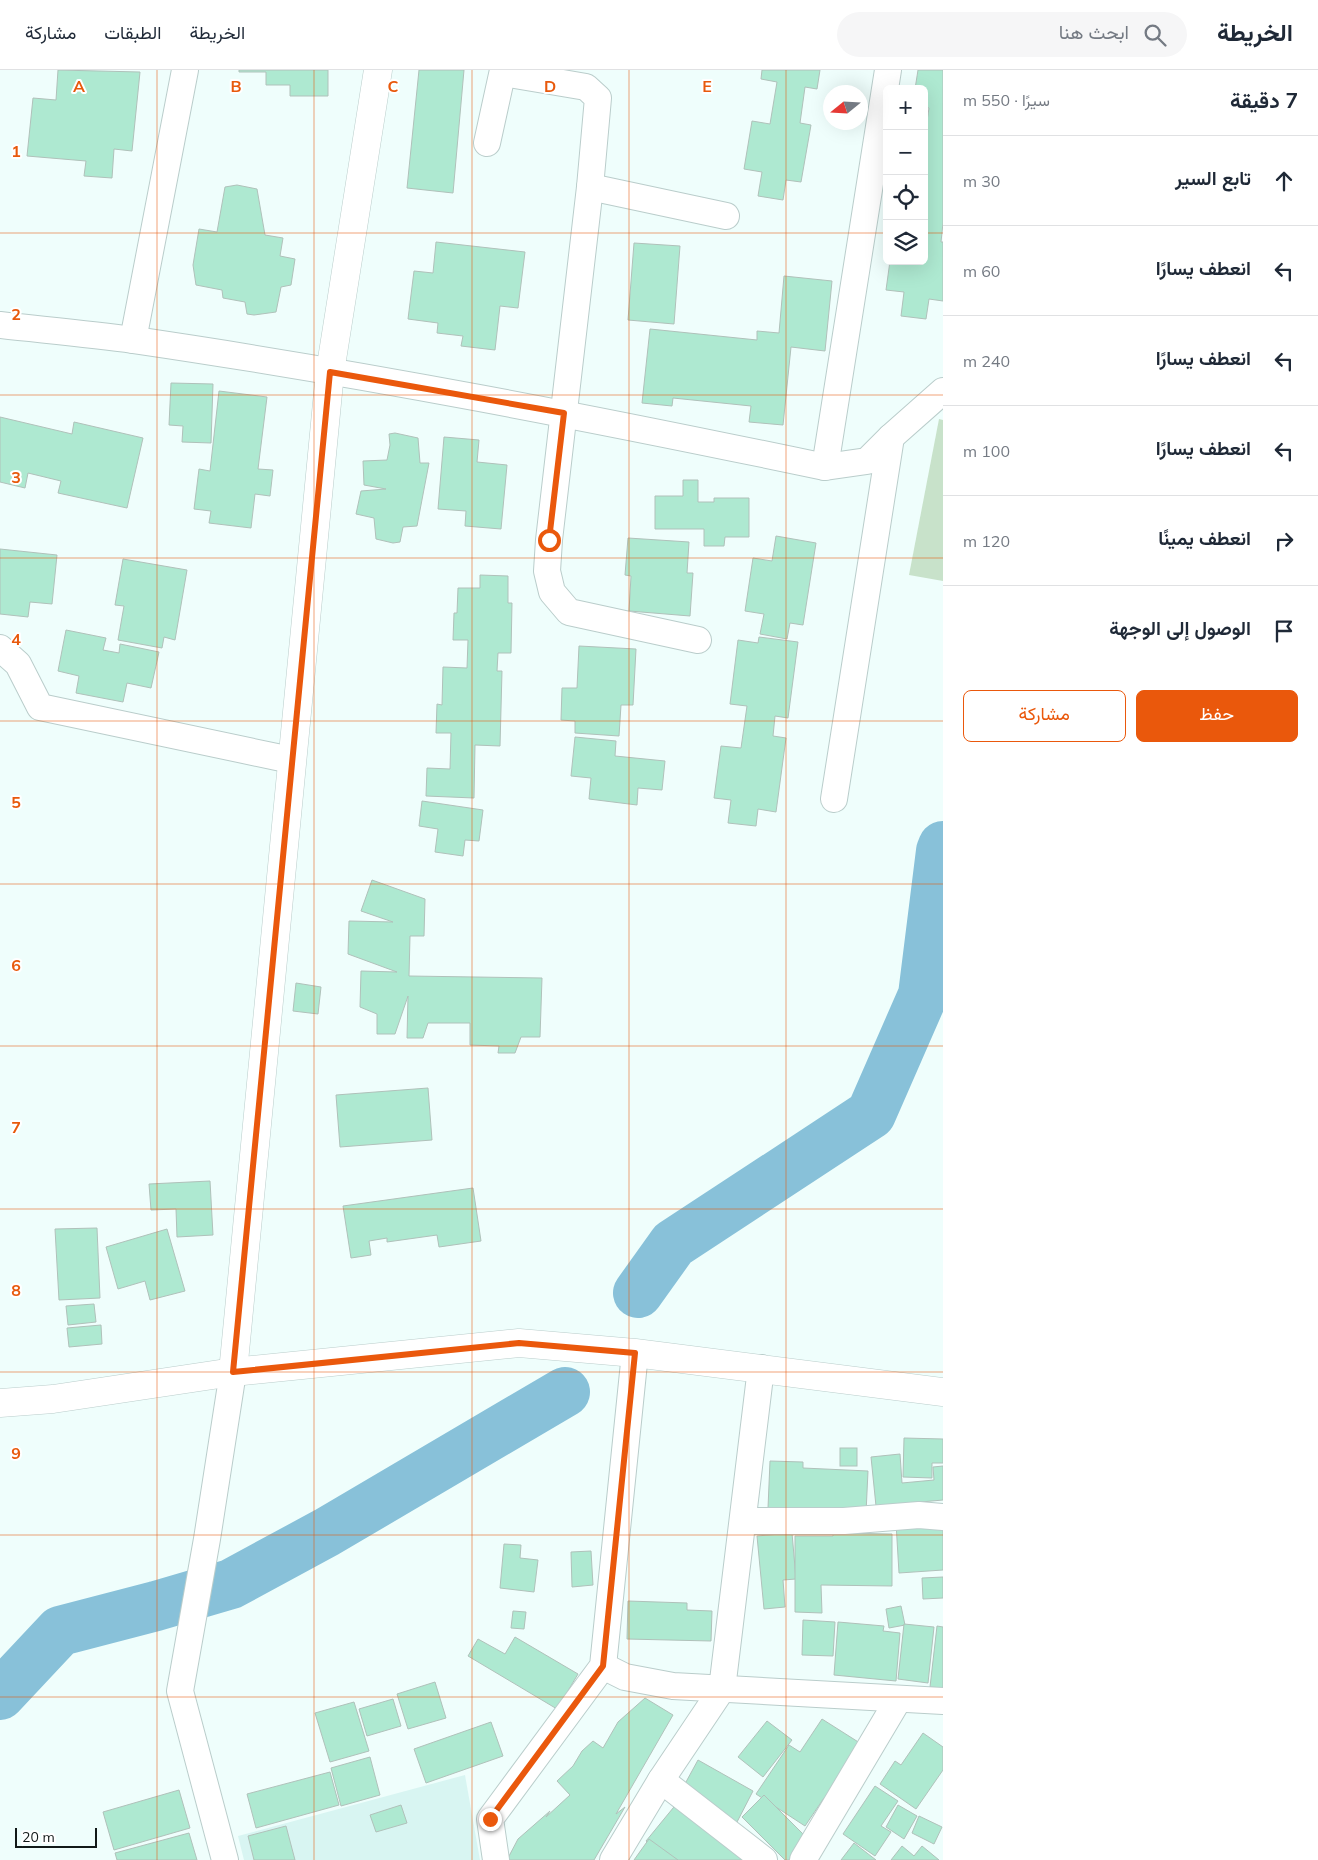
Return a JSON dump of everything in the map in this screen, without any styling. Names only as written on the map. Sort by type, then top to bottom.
[{"type":"main road","points":[[233,1372],[330,372],[378,70]]},
{"type":"main road","points":[[0,1403],[53,1399],[233,1372],[519,1343],[635,1353],[943,1392]]},
{"type":"street","points":[[132,340],[185,70]]},
{"type":"street","points":[[825,466],[888,70]]},
{"type":"street","points":[[486,142],[503,72],[586,88],[598,98],[547,572],[552,592],[569,612],[698,640]]},
{"type":"street","points":[[590,186],[726,216]]},
{"type":"street","points":[[0,325],[132,340],[330,372],[564,413],[825,466],[867,461],[943,391]]},
{"type":"street","points":[[834,799],[891,437]]},
{"type":"street","points":[[0,648],[18,664],[40,707],[291,760]]},
{"type":"street","points":[[496,1860],[490,1819],[603,1666],[635,1353]]},
{"type":"street","points":[[613,1860],[661,1780],[722,1689],[761,1368]]},
{"type":"street","points":[[225,1860],[180,1692],[233,1372]]},
{"type":"street","points":[[743,1521],[844,1521],[919,1515],[943,1517]]},
{"type":"street","points":[[603,1666],[625,1677],[673,1686],[943,1701]]},
{"type":"street","points":[[803,1860],[898,1700]]},
{"type":"street","points":[[661,1780],[764,1860]]},
{"type":"shaded area","points":[[465,1775],[480,1860],[244,1860],[238,1836]]},
{"type":"green space","points":[[939,419],[943,420],[943,581],[909,575]]},
{"type":"building","points":[[58,70],[140,72],[132,151],[114,149],[112,178],[84,176],[86,161],[27,156],[33,98],[56,100]]},
{"type":"building","points":[[239,70],[328,70],[328,96],[290,96],[290,85],[266,85],[266,72],[239,72]]},
{"type":"building","points":[[419,70],[464,70],[453,193],[407,188]]},
{"type":"building","points":[[762,70],[820,70],[817,89],[805,87],[800,123],[811,125],[801,182],[786,180],[783,200],[758,196],[762,172],[744,169],[752,121],[770,124],[777,82],[761,79]]},
{"type":"building","points":[[918,70],[943,70],[943,223],[941,242],[943,242],[943,301],[929,299],[926,319],[901,316],[904,292],[886,290],[889,265],[928,265],[928,85],[916,85]]},
{"type":"building","points":[[237,185],[257,189],[265,235],[283,238],[280,256],[295,259],[291,285],[281,287],[276,312],[247,314],[245,302],[223,298],[222,290],[196,285],[193,265],[199,229],[217,232],[225,187]]},
{"type":"building","points":[[436,242],[525,252],[518,308],[500,306],[495,350],[461,346],[463,336],[437,333],[438,323],[408,319],[414,271],[433,273]]},
{"type":"building","points":[[634,243],[680,246],[674,324],[628,320]]},
{"type":"building","points":[[784,276],[832,281],[825,351],[791,347],[783,425],[749,422],[751,406],[673,398],[672,406],[642,403],[650,329],[757,340],[757,331],[779,333]]},
{"type":"building","points":[[171,383],[213,384],[211,443],[182,442],[183,426],[169,425]]},
{"type":"building","points":[[219,391],[267,397],[258,469],[273,470],[270,496],[255,494],[251,528],[209,523],[211,511],[194,509],[199,469],[210,471]]},
{"type":"building","points":[[0,417],[72,434],[74,422],[143,438],[127,508],[58,493],[61,481],[28,473],[25,488],[0,482]]},
{"type":"building","points":[[395,433],[418,438],[420,463],[429,463],[417,526],[403,527],[400,542],[393,543],[376,539],[374,518],[356,514],[361,491],[386,489],[364,485],[363,461],[387,460],[390,445],[389,434]]},
{"type":"building","points":[[444,437],[479,440],[477,462],[507,465],[501,529],[465,526],[466,511],[438,509]]},
{"type":"building","points":[[683,480],[698,480],[698,502],[714,502],[714,498],[749,498],[749,537],[725,537],[724,546],[704,546],[704,529],[655,529],[655,496],[683,496]]},
{"type":"building","points":[[776,536],[816,543],[803,625],[790,623],[787,639],[760,634],[764,614],[745,611],[753,558],[772,561]]},
{"type":"building","points":[[628,538],[689,542],[687,573],[693,573],[690,616],[629,611],[631,576],[625,575]]},
{"type":"building","points":[[0,549],[57,555],[52,604],[30,602],[28,617],[0,614]]},
{"type":"building","points":[[123,559],[187,570],[175,640],[164,637],[162,648],[118,640],[124,606],[115,605]]},
{"type":"building","points":[[480,575],[508,576],[508,603],[512,603],[511,653],[498,653],[497,671],[502,671],[500,746],[475,745],[474,798],[426,796],[427,768],[450,769],[451,733],[436,733],[437,704],[442,705],[443,667],[467,668],[468,640],[453,640],[454,613],[457,613],[458,588],[480,588]]},
{"type":"building","points":[[66,630],[106,638],[103,650],[119,653],[120,644],[159,652],[151,688],[127,683],[123,702],[76,693],[79,676],[58,671]]},
{"type":"building","points":[[759,637],[798,642],[788,718],[775,716],[773,736],[786,738],[776,812],[758,809],[756,826],[728,823],[731,800],[714,798],[721,746],[741,748],[747,706],[730,704],[738,640],[758,643]]},
{"type":"building","points":[[579,646],[636,649],[633,705],[621,705],[619,736],[575,733],[575,721],[561,720],[562,688],[577,688]]},
{"type":"building","points":[[575,737],[616,741],[615,756],[665,761],[662,790],[638,788],[637,805],[589,799],[591,778],[571,776]]},
{"type":"building","points":[[422,801],[483,810],[479,841],[465,840],[463,856],[435,852],[438,829],[419,826]]},
{"type":"building","points":[[372,880],[425,899],[424,936],[410,936],[409,976],[542,978],[540,1037],[521,1037],[515,1053],[498,1053],[499,1046],[470,1045],[470,1023],[428,1023],[423,1038],[407,1038],[408,996],[395,1034],[377,1034],[377,1014],[360,1007],[361,971],[397,972],[348,954],[349,921],[393,922],[361,911]]},
{"type":"building","points":[[296,983],[321,987],[318,1014],[293,1011]]},
{"type":"building","points":[[428,1088],[432,1140],[340,1147],[336,1095]]},
{"type":"building","points":[[210,1181],[213,1235],[177,1237],[176,1209],[151,1210],[149,1184]]},
{"type":"building","points":[[473,1188],[481,1241],[439,1247],[437,1235],[387,1242],[387,1238],[369,1241],[371,1255],[351,1258],[343,1206]]},
{"type":"building","points":[[97,1228],[100,1298],[59,1300],[55,1229]]},
{"type":"building","points":[[167,1229],[185,1291],[150,1300],[145,1281],[118,1289],[106,1247]]},
{"type":"building","points":[[94,1304],[96,1322],[68,1325],[66,1306]]},
{"type":"building","points":[[101,1325],[102,1344],[69,1347],[67,1328]]},
{"type":"building","points":[[904,1438],[943,1439],[943,1463],[932,1463],[932,1478],[903,1477]]},
{"type":"building","points":[[840,1448],[857,1448],[857,1466],[840,1466]]},
{"type":"building","points":[[900,1454],[902,1483],[934,1480],[933,1467],[943,1466],[943,1500],[876,1506],[871,1457]]},
{"type":"building","points":[[770,1461],[803,1462],[803,1468],[868,1471],[866,1513],[768,1508]]},
{"type":"building","points":[[943,1521],[943,1570],[899,1573],[896,1523]]},
{"type":"building","points":[[792,1533],[796,1579],[783,1580],[785,1607],[764,1609],[757,1536]]},
{"type":"building","points":[[833,1533],[892,1534],[892,1586],[821,1585],[822,1613],[795,1612],[795,1536],[833,1536]]},
{"type":"building","points":[[504,1544],[521,1545],[520,1558],[538,1560],[534,1592],[500,1588]]},
{"type":"building","points":[[591,1551],[593,1585],[572,1587],[571,1552]]},
{"type":"building","points":[[943,1577],[943,1598],[923,1599],[922,1578]]},
{"type":"building","points":[[628,1601],[687,1603],[687,1610],[712,1611],[711,1641],[627,1639]]},
{"type":"building","points":[[901,1606],[905,1625],[889,1628],[886,1609]]},
{"type":"building","points":[[513,1611],[526,1612],[524,1629],[511,1628]]},
{"type":"building","points":[[803,1620],[835,1622],[833,1656],[802,1655]]},
{"type":"building","points":[[838,1622],[884,1626],[883,1631],[900,1633],[896,1681],[834,1675]]},
{"type":"building","points":[[904,1624],[934,1627],[928,1683],[898,1679]]},
{"type":"building","points":[[937,1626],[943,1627],[943,1688],[930,1687]]},
{"type":"building","points":[[515,1637],[578,1674],[557,1709],[468,1656],[478,1639],[505,1654]]},
{"type":"building","points":[[435,1682],[446,1718],[408,1729],[397,1694]]},
{"type":"building","points":[[645,1698],[673,1715],[616,1814],[625,1807],[594,1860],[510,1860],[508,1858],[518,1839],[570,1795],[557,1781],[573,1766],[582,1751],[593,1741],[603,1748],[618,1722]]},
{"type":"building","points":[[393,1699],[401,1726],[367,1736],[359,1709]]},
{"type":"building","points":[[354,1702],[369,1751],[330,1762],[315,1713]]},
{"type":"building","points":[[822,1719],[863,1745],[827,1801],[824,1798],[805,1826],[756,1794],[789,1745],[800,1752]]},
{"type":"building","points":[[767,1721],[792,1740],[763,1777],[738,1757]]},
{"type":"building","points":[[491,1722],[503,1756],[426,1783],[414,1749]]},
{"type":"building","points":[[923,1733],[943,1747],[943,1770],[916,1809],[880,1784],[895,1761],[901,1765]]},
{"type":"building","points":[[370,1757],[380,1795],[341,1806],[331,1768]]},
{"type":"building","points":[[698,1760],[753,1791],[736,1824],[680,1793]]},
{"type":"building","points":[[330,1772],[339,1805],[256,1828],[247,1794]]},
{"type":"building","points":[[875,1786],[898,1801],[881,1826],[891,1832],[875,1856],[843,1834]]},
{"type":"building","points":[[179,1790],[190,1828],[114,1850],[103,1812]]},
{"type":"building","points":[[764,1795],[810,1841],[791,1860],[785,1860],[742,1817]]},
{"type":"building","points":[[678,1802],[750,1860],[670,1860],[646,1841]]},
{"type":"building","points":[[401,1805],[407,1823],[376,1832],[370,1815]]},
{"type":"building","points":[[898,1805],[917,1816],[904,1839],[886,1827]]},
{"type":"building","points":[[919,1816],[942,1827],[934,1844],[912,1833]]},
{"type":"building","points":[[286,1826],[295,1860],[254,1860],[248,1836]]},
{"type":"building","points":[[189,1833],[197,1860],[117,1860],[115,1853]]},
{"type":"building","points":[[649,1839],[678,1860],[634,1860]]},
{"type":"building","points":[[854,1843],[876,1860],[841,1860]]},
{"type":"building","points":[[902,1846],[914,1856],[922,1846],[939,1860],[891,1860]]},
{"type":"waterway","points":[[638,1293],[673,1244],[871,1114],[923,995],[943,846]]},
{"type":"waterway","points":[[0,1695],[60,1631],[231,1584],[327,1532],[565,1392]]},
{"type":"route","points":[[490,1819],[603,1666],[635,1353],[519,1343],[233,1372],[330,372],[564,413],[549,540]]}]
